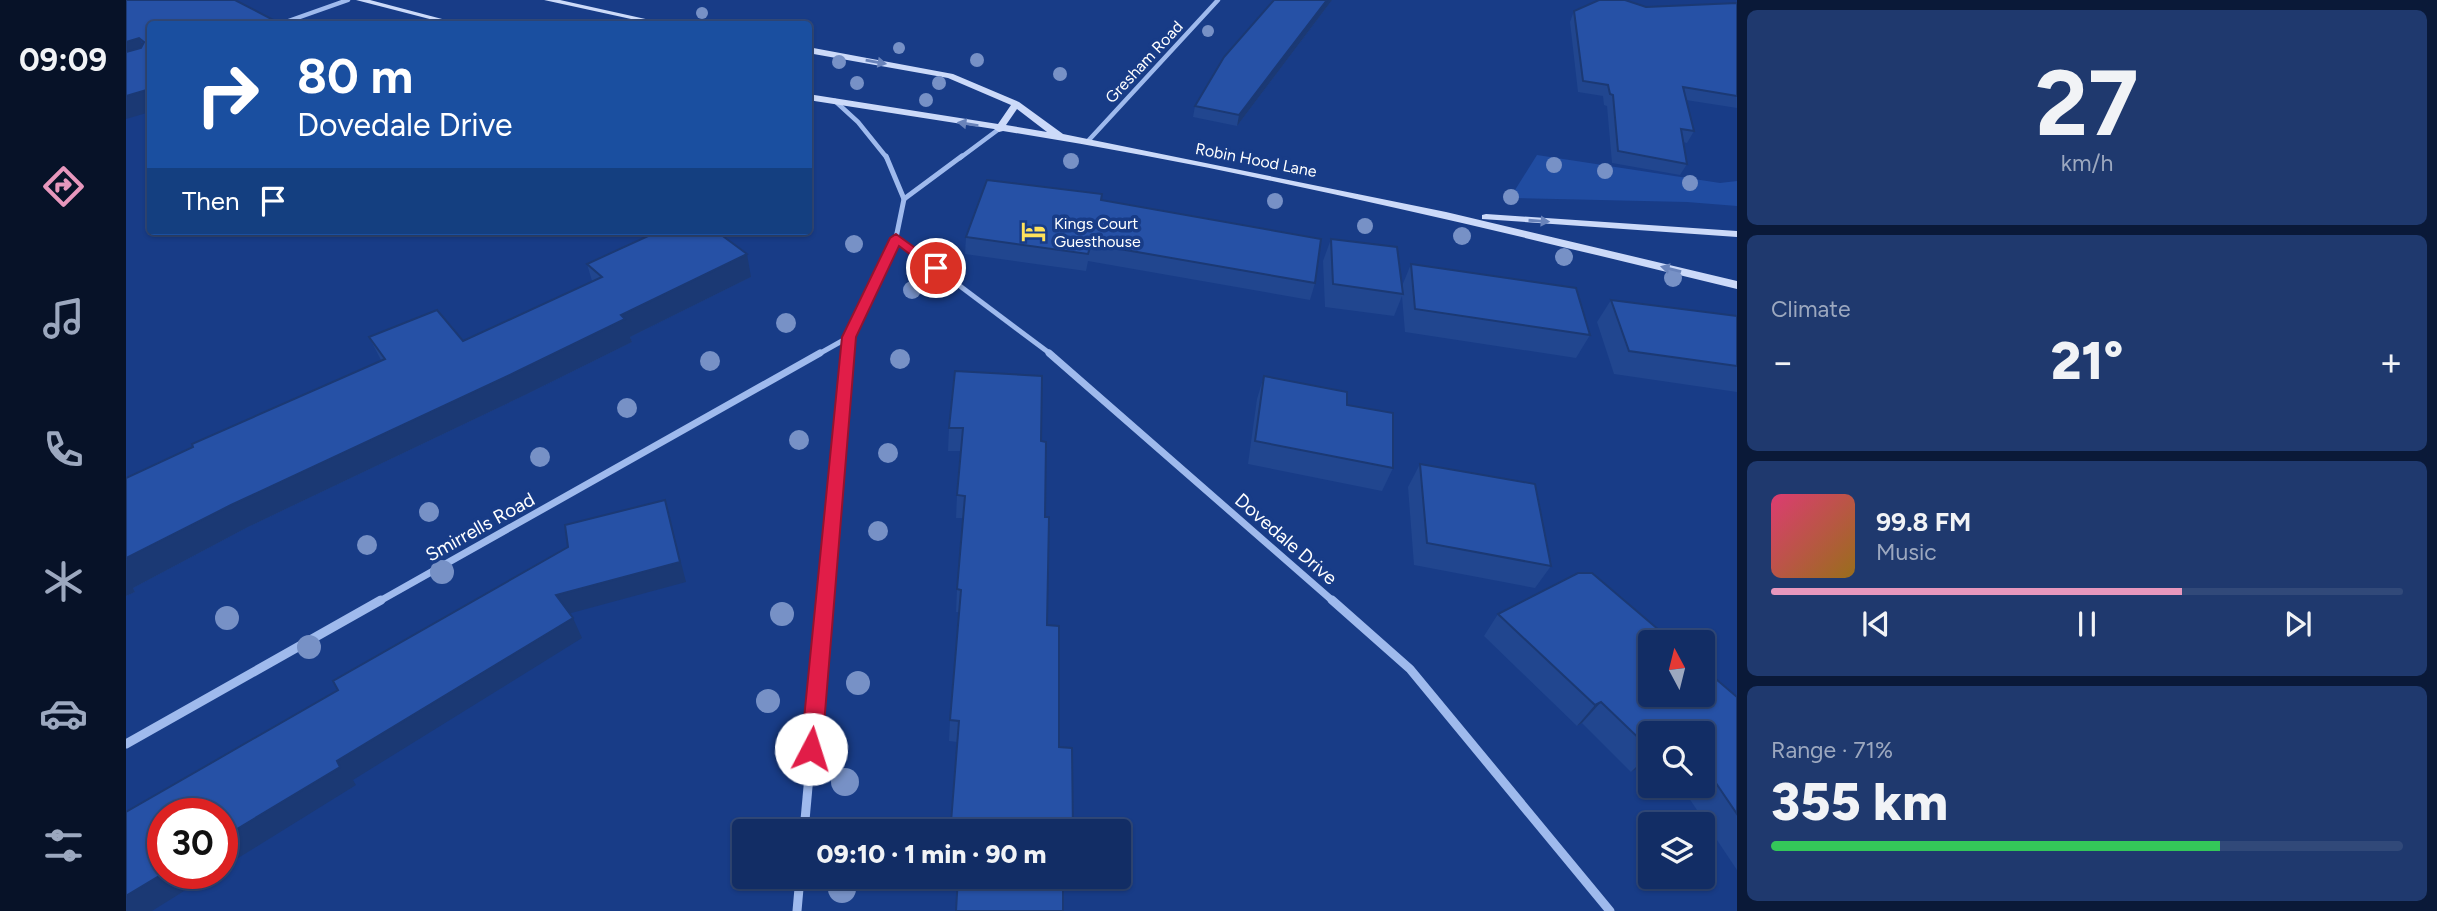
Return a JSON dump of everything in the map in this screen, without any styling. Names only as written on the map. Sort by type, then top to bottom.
[{"type":"street","points":[[288,21],[348,0]]},
{"type":"street","points":[[360,0],[445,21]]},
{"type":"street","points":[[548,0],[650,21]]},
{"type":"street","name":"Gresham Road","points":[[1088,141],[1218,0]]},
{"type":"street","name":"Robin Hood Lane","points":[[812,51],[950,76],[1016,104],[1060,137]]},
{"type":"street","name":"Robin Hood Lane","points":[[812,98],[1088,141],[1446,215],[1737,285]]},
{"type":"street","points":[[805,819],[849,337],[896,238],[905,199],[884,152],[858,122],[835,102]]},
{"type":"street","points":[[905,199],[999,129],[1016,104]]},
{"type":"street","name":"Robin Hood Lane","points":[[1446,215],[1737,234]]},
{"type":"street","name":"Dovedale Drive","points":[[896,238],[1057,359],[1410,669],[1609,911]]},
{"type":"street","name":"Smirrells Road","points":[[126,744],[849,337]]},
{"type":"street","points":[[797,911],[799,889]]},
{"type":"shaded area","points":[[1537,155],[1720,183],[1737,181],[1737,206],[1687,202],[1510,198]]},
{"type":"building","points":[[126,0],[235,0],[275,21],[147,21],[147,90],[126,96],[126,52],[141,48],[144,42],[139,38],[126,42]]},
{"type":"building","points":[[1274,0],[1327,0],[1239,115],[1195,106],[1224,57]]},
{"type":"building","points":[[1599,0],[1625,0],[1646,7],[1737,3],[1737,96],[1683,87],[1694,131],[1681,129],[1687,164],[1618,151],[1613,95],[1610,94],[1608,85],[1583,81],[1574,11]]},
{"type":"building","points":[[987,180],[1102,194],[1101,200],[1321,239],[1315,283],[1091,244],[1088,254],[966,237]]},
{"type":"building","points":[[650,235],[721,235],[747,254],[621,315],[625,319],[231,505],[126,558],[126,478],[193,447],[192,444],[385,359],[369,337],[437,310],[463,341],[602,277],[587,264]]},
{"type":"building","points":[[1331,239],[1397,247],[1403,294],[1333,284]]},
{"type":"building","points":[[1411,264],[1576,288],[1590,335],[1415,309]]},
{"type":"building","points":[[1611,300],[1737,316],[1737,366],[1629,351]]},
{"type":"building","points":[[955,371],[1042,376],[1041,441],[1046,442],[1045,517],[1049,517],[1047,625],[1059,626],[1059,747],[1072,748],[1073,819],[951,819],[959,721],[950,720],[961,590],[957,589],[965,496],[957,495],[963,428],[949,428]]},
{"type":"building","points":[[1264,376],[1347,392],[1347,405],[1393,413],[1393,468],[1255,441]]},
{"type":"building","points":[[1420,464],[1535,484],[1551,566],[1427,543]]},
{"type":"building","points":[[665,500],[680,562],[556,595],[573,618],[337,761],[340,767],[238,828],[238,798],[150,798],[338,690],[333,681],[568,547],[565,525]]},
{"type":"building","points":[[1578,573],[1592,573],[1659,630],[1638,630],[1638,707],[1715,707],[1715,678],[1737,697],[1737,814],[1715,782],[1715,721],[1638,721],[1638,737],[1601,702],[1595,705],[1498,614]]},
{"type":"building","points":[[147,800],[147,883],[126,896],[126,812]]},
{"type":"building","points":[[957,889],[1063,889],[1063,911],[956,911]]},
{"type":"place","name":"Kings Court Guesthouse","points":[[1034,232]]},
{"type":"route","points":[[811,749],[849,337],[896,238],[936,268]]}]
